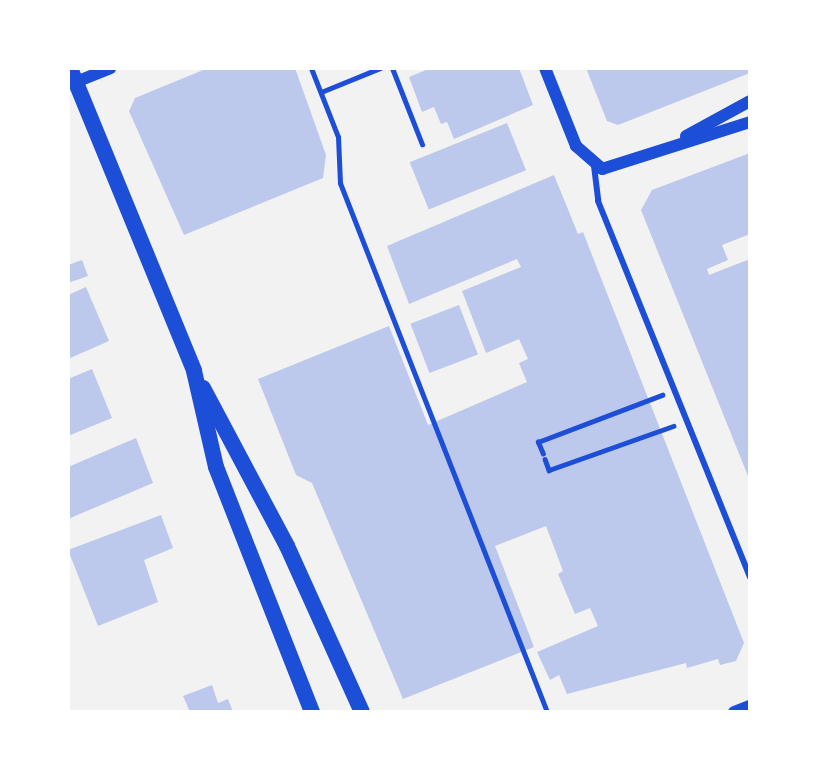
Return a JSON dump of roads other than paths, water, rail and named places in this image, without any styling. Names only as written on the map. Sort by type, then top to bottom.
[{"type":"main road","points":[[73,75],[194,371],[287,545],[362,712]]},
{"type":"main road","points":[[194,371],[216,467],[312,712]]},
{"type":"street","points":[[73,75],[110,68]]},
{"type":"street","points":[[545,68],[576,146],[594,166],[598,201],[750,578]]},
{"type":"street","points":[[661,150],[750,101]]},
{"type":"street","points":[[594,166],[609,169],[750,122]]},
{"type":"street","points":[[734,712],[750,706]]},
{"type":"lane","points":[[312,68],[338,137],[340,183],[547,712]]},
{"type":"lane","points":[[321,92],[380,68]]},
{"type":"lane","points":[[392,68],[422,144]]}]
